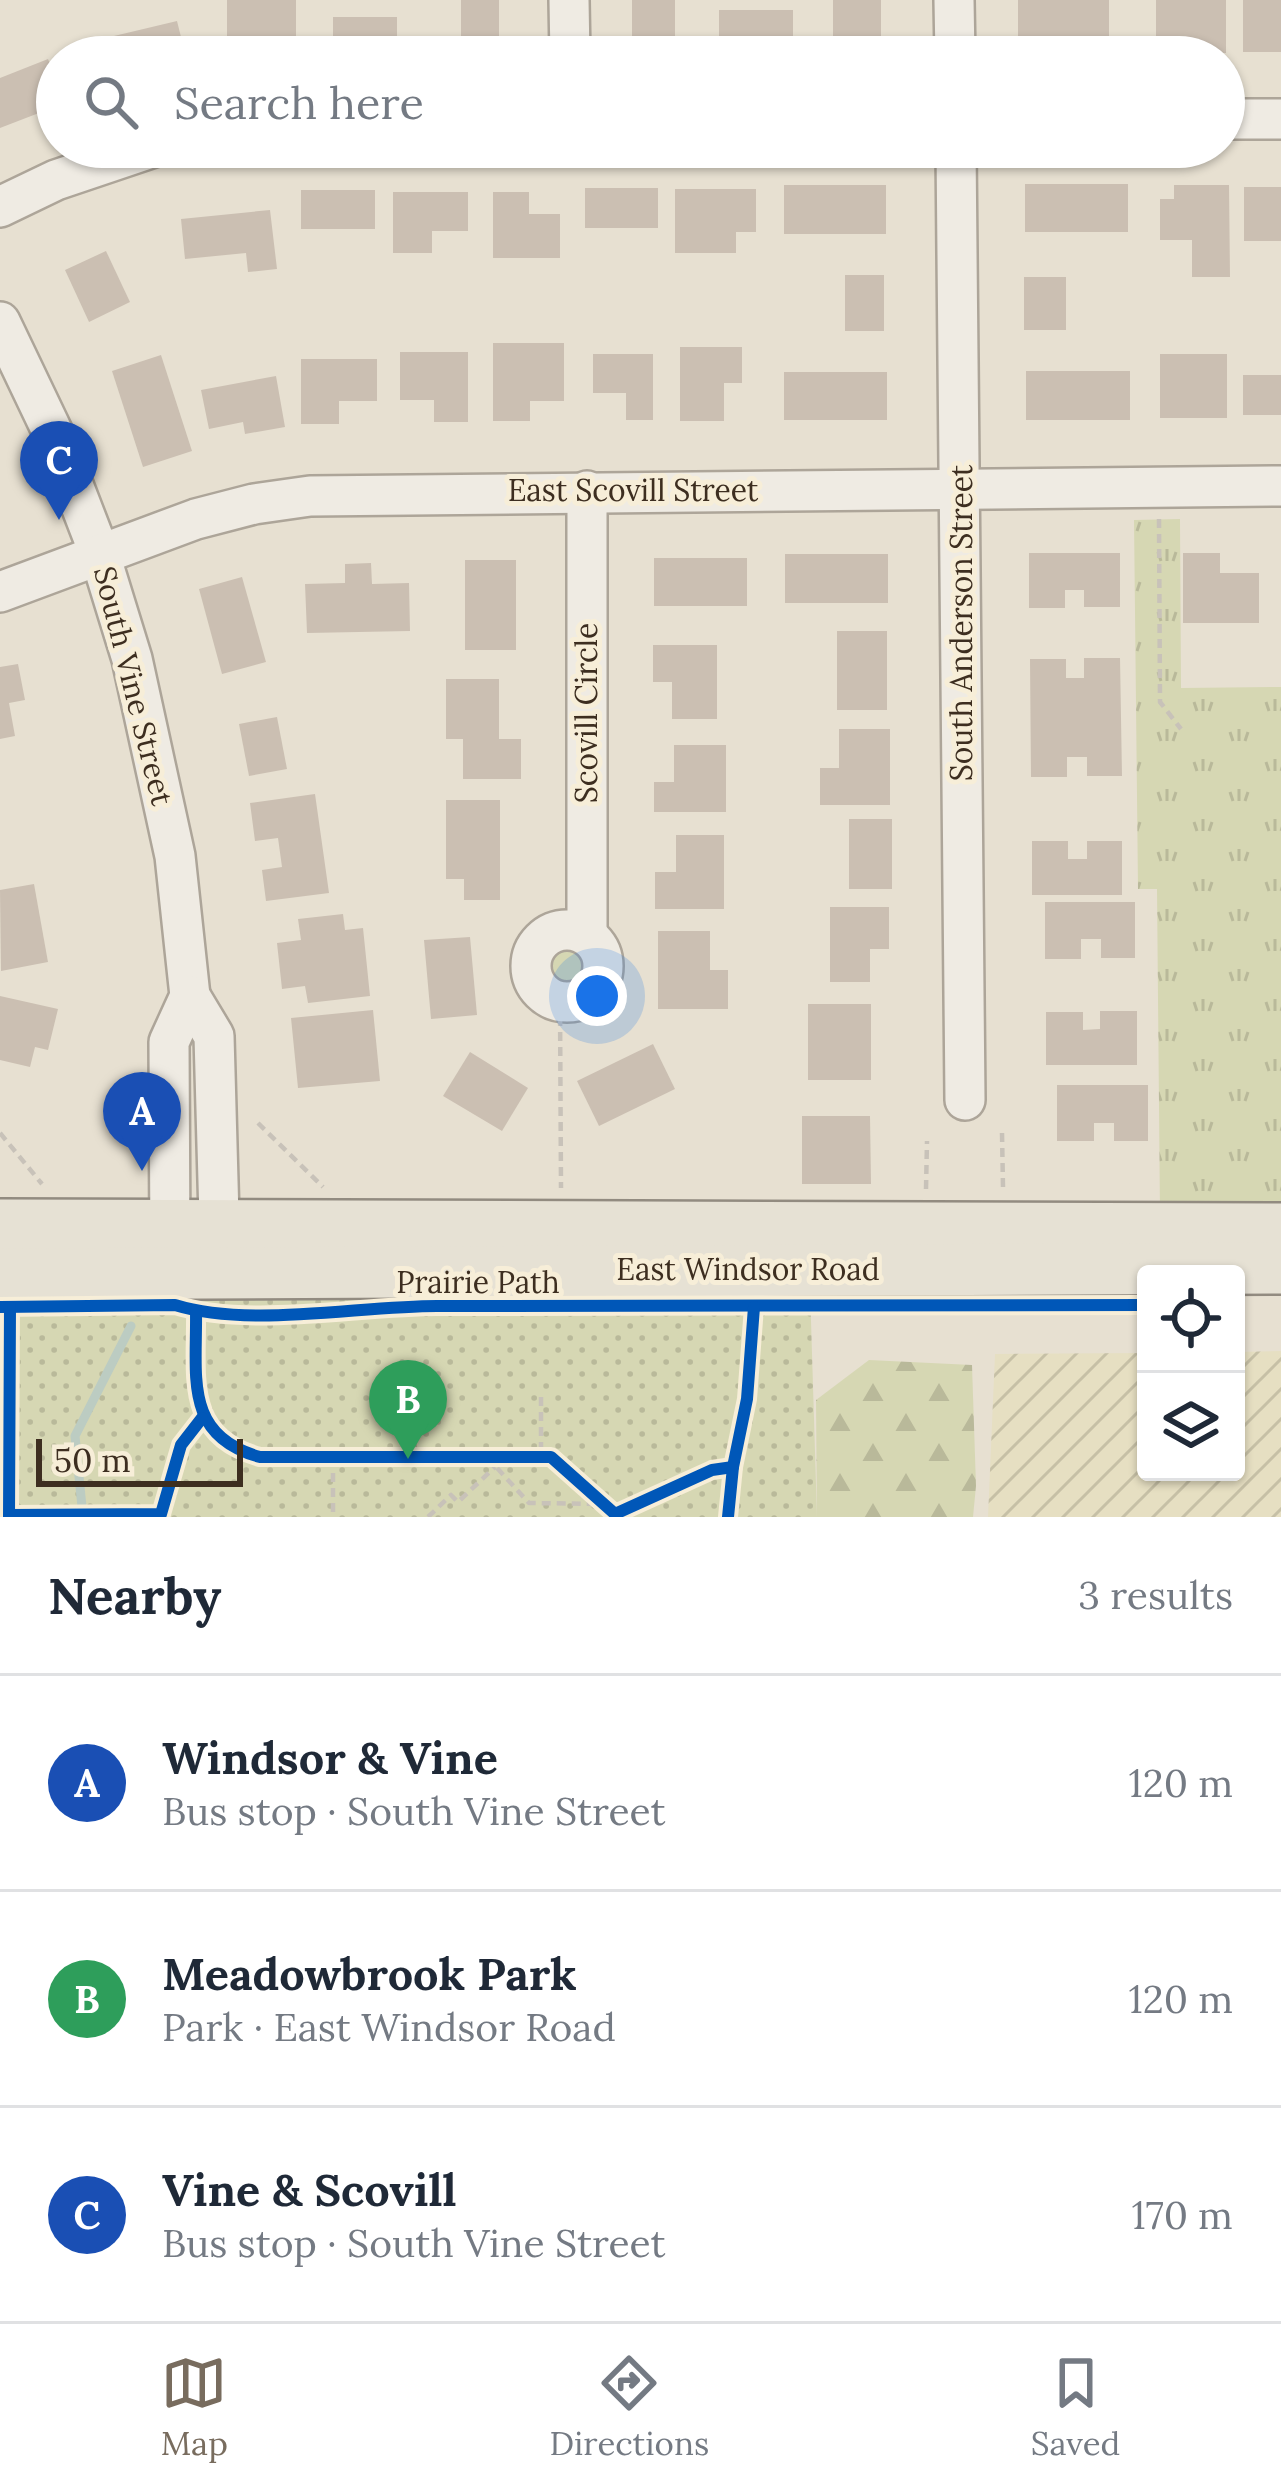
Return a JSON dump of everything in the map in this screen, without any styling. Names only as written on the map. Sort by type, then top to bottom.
[{"type":"main road","name":"East Windsor Road","points":[[0,1225],[195,1250],[1281,1268]]},
{"type":"main road","name":"East Windsor Road","points":[[0,1274],[195,1250],[1281,1229]]},
{"type":"street","points":[[569,0],[569,36]]},
{"type":"street","points":[[954,0],[955,36]]},
{"type":"street","points":[[1245,119],[1281,119]]},
{"type":"street","points":[[0,208],[56,179],[90,168]]},
{"type":"street","name":"South Anderson Street","points":[[956,168],[965,1100]]},
{"type":"street","name":"South Vine Street","points":[[0,322],[53,433],[100,555],[157,758],[175,856],[190,996],[169,1042],[195,1250]]},
{"type":"street","name":"East Scovill Street","points":[[0,592],[196,519],[310,496],[1281,486]]},
{"type":"street","name":"Scovill Circle","points":[[560,1002],[584,998],[601,980],[602,955],[586,935],[587,491]]},
{"type":"path","points":[[1159,519],[1160,702],[1181,729]]},
{"type":"path","points":[[560,1002],[561,1190]]},
{"type":"path","points":[[258,1123],[323,1187]]},
{"type":"path","points":[[0,1133],[45,1188]]},
{"type":"path","points":[[1002,1133],[1003,1201]]},
{"type":"path","points":[[926,1202],[927,1141]]},
{"type":"path","points":[[523,1457],[546,1457],[541,1397]]},
{"type":"path","points":[[465,1457],[496,1460],[529,1503],[603,1504]]},
{"type":"path","points":[[315,1458],[356,1458]]},
{"type":"path","points":[[334,1458],[334,1517]]},
{"type":"path","points":[[428,1517],[451,1495],[458,1502],[496,1460]]},
{"type":"path","points":[[586,1488],[615,1514]]},
{"type":"shaded area","points":[[1281,1351],[1281,1517],[988,1517],[995,1354],[1137,1353],[1137,1481],[1245,1481],[1245,1352]]},
{"type":"green space","points":[[1180,519],[1181,688],[1281,687],[1281,1214],[1160,1215],[1157,889],[1138,889],[1134,520]]},
{"type":"green space","points":[[558,938],[583,938],[583,976],[565,989],[553,986],[539,971],[541,952]]},
{"type":"green space","points":[[810,1288],[817,1517],[0,1517],[0,1291]]},
{"type":"green space","points":[[869,1360],[972,1365],[973,1517],[817,1517],[816,1400]]},
{"type":"building","points":[[227,0],[296,0],[296,36],[227,36]]},
{"type":"building","points":[[461,0],[499,0],[499,36],[461,36]]},
{"type":"building","points":[[632,0],[675,0],[675,36],[632,36]]},
{"type":"building","points":[[833,0],[881,0],[881,36],[833,36]]},
{"type":"building","points":[[1018,0],[1109,0],[1109,36],[1018,36]]},
{"type":"building","points":[[1156,0],[1226,0],[1226,36],[1156,36]]},
{"type":"building","points":[[1243,0],[1281,0],[1281,52],[1245,52]]},
{"type":"building","points":[[719,10],[793,10],[793,36],[719,36]]},
{"type":"building","points":[[333,17],[397,17],[397,36],[333,36]]},
{"type":"building","points":[[177,21],[181,36],[114,36]]},
{"type":"building","points":[[36,64],[36,114],[0,128],[0,78]]},
{"type":"building","points":[[1025,184],[1128,184],[1128,232],[1025,232]]},
{"type":"building","points":[[784,185],[886,185],[886,234],[784,234]]},
{"type":"building","points":[[1174,185],[1229,185],[1230,277],[1192,277],[1192,240],[1160,240],[1160,199],[1174,199]]},
{"type":"building","points":[[1244,187],[1281,187],[1281,241],[1244,241]]},
{"type":"building","points":[[585,188],[658,188],[658,228],[585,228]]},
{"type":"building","points":[[675,189],[756,189],[756,232],[736,232],[736,253],[675,253]]},
{"type":"building","points":[[301,190],[375,190],[375,229],[301,229]]},
{"type":"building","points":[[393,192],[468,192],[468,231],[432,231],[432,253],[393,253]]},
{"type":"building","points":[[493,192],[529,192],[529,214],[560,214],[560,258],[493,258]]},
{"type":"building","points":[[270,210],[277,269],[248,272],[246,253],[185,259],[181,219]]},
{"type":"building","points":[[106,251],[130,302],[89,322],[65,270]]},
{"type":"building","points":[[845,275],[884,275],[884,331],[845,331]]},
{"type":"building","points":[[1024,277],[1066,277],[1066,330],[1024,330]]},
{"type":"building","points":[[493,343],[564,343],[564,401],[530,401],[530,421],[493,421]]},
{"type":"building","points":[[680,347],[742,347],[742,383],[724,383],[724,421],[680,421]]},
{"type":"building","points":[[400,352],[468,352],[468,422],[434,422],[434,400],[400,400]]},
{"type":"building","points":[[593,354],[653,354],[653,420],[626,420],[626,393],[593,393]]},
{"type":"building","points":[[1160,354],[1227,354],[1227,418],[1160,418]]},
{"type":"building","points":[[161,355],[192,451],[143,467],[112,371]]},
{"type":"building","points":[[301,359],[377,359],[377,401],[339,401],[339,424],[301,424]]},
{"type":"building","points":[[1026,371],[1130,371],[1130,420],[1026,420]]},
{"type":"building","points":[[784,372],[887,372],[887,420],[784,420]]},
{"type":"building","points":[[1243,375],[1281,375],[1281,415],[1243,415]]},
{"type":"building","points":[[276,376],[285,427],[245,434],[243,422],[209,429],[201,390]]},
{"type":"building","points":[[1029,553],[1120,553],[1120,607],[1084,607],[1084,590],[1065,590],[1065,608],[1029,608]]},
{"type":"building","points":[[1183,553],[1220,553],[1220,573],[1259,573],[1259,623],[1183,623]]},
{"type":"building","points":[[785,554],[888,554],[888,603],[785,603]]},
{"type":"building","points":[[654,558],[747,558],[747,606],[654,606]]},
{"type":"building","points":[[465,560],[516,560],[516,650],[465,650]]},
{"type":"building","points":[[371,563],[372,584],[409,583],[410,631],[307,633],[305,584],[345,583],[345,564]]},
{"type":"building","points":[[242,577],[266,662],[222,674],[199,589]]},
{"type":"building","points":[[837,631],[887,631],[887,710],[837,710]]},
{"type":"building","points":[[653,645],[717,645],[717,719],[672,719],[672,682],[653,682]]},
{"type":"building","points":[[1084,658],[1120,658],[1122,776],[1087,776],[1087,757],[1067,757],[1067,777],[1031,777],[1030,659],[1066,659],[1066,678],[1084,678]]},
{"type":"building","points":[[18,664],[25,700],[9,703],[15,736],[0,739],[0,667]]},
{"type":"building","points":[[446,679],[499,679],[499,739],[521,739],[521,779],[463,779],[463,739],[446,739]]},
{"type":"building","points":[[277,717],[287,769],[249,776],[239,724]]},
{"type":"building","points":[[839,729],[890,729],[890,805],[820,805],[820,768],[839,768]]},
{"type":"building","points":[[674,745],[726,745],[726,812],[654,812],[654,782],[674,782]]},
{"type":"building","points":[[315,794],[329,893],[266,901],[262,870],[282,867],[278,838],[255,841],[250,803]]},
{"type":"building","points":[[446,800],[500,800],[500,900],[464,900],[464,879],[446,879]]},
{"type":"building","points":[[849,819],[892,819],[892,889],[849,889]]},
{"type":"building","points":[[676,835],[724,835],[724,909],[655,909],[655,872],[676,872]]},
{"type":"building","points":[[1032,841],[1068,841],[1068,859],[1087,859],[1087,841],[1122,841],[1122,895],[1032,895]]},
{"type":"building","points":[[34,884],[48,962],[1,971],[0,890]]},
{"type":"building","points":[[1045,902],[1135,902],[1135,958],[1101,958],[1101,939],[1081,939],[1081,959],[1045,959]]},
{"type":"building","points":[[830,907],[889,907],[889,949],[870,949],[870,982],[830,982]]},
{"type":"building","points":[[343,914],[345,930],[363,928],[370,996],[308,1003],[305,986],[282,989],[277,943],[301,940],[298,919]]},
{"type":"building","points":[[658,931],[710,931],[710,970],[728,970],[728,1009],[658,1009]]},
{"type":"building","points":[[470,937],[477,1015],[431,1019],[424,940]]},
{"type":"building","points":[[0,996],[58,1009],[48,1050],[35,1047],[30,1067],[0,1060]]},
{"type":"building","points":[[808,1004],[871,1004],[871,1080],[808,1080]]},
{"type":"building","points":[[373,1010],[380,1081],[298,1088],[291,1018]]},
{"type":"building","points":[[1100,1011],[1137,1011],[1137,1065],[1046,1065],[1046,1012],[1083,1012],[1083,1030],[1100,1029]]},
{"type":"building","points":[[653,1044],[675,1089],[599,1126],[577,1081]]},
{"type":"building","points":[[470,1052],[528,1088],[502,1131],[443,1096]]},
{"type":"building","points":[[1057,1085],[1148,1085],[1148,1141],[1114,1141],[1114,1123],[1094,1123],[1094,1141],[1057,1141]]},
{"type":"building","points":[[802,1116],[870,1116],[871,1184],[802,1184]]},
{"type":"waterway","points":[[83,1517],[75,1436],[131,1326]]},
{"type":"cycle path","name":"Prairie Path","points":[[0,1307],[175,1305],[205,1312],[270,1315],[437,1306],[1137,1305]]},
{"type":"cycle path","points":[[9,1517],[10,1307]]},
{"type":"cycle path","points":[[728,1517],[747,1399],[754,1307]]},
{"type":"cycle path","points":[[196,1312],[196,1380],[206,1419],[235,1447],[260,1457],[551,1457],[615,1514],[712,1470],[733,1467]]},
{"type":"cycle path","points":[[9,1515],[161,1514],[181,1445],[202,1418]]},
{"type":"place","name":"Vine & Scovill","points":[[59,520]]},
{"type":"place","name":"Windsor & Vine","points":[[142,1171]]},
{"type":"place","name":"Meadowbrook Park","points":[[408,1459]]}]
